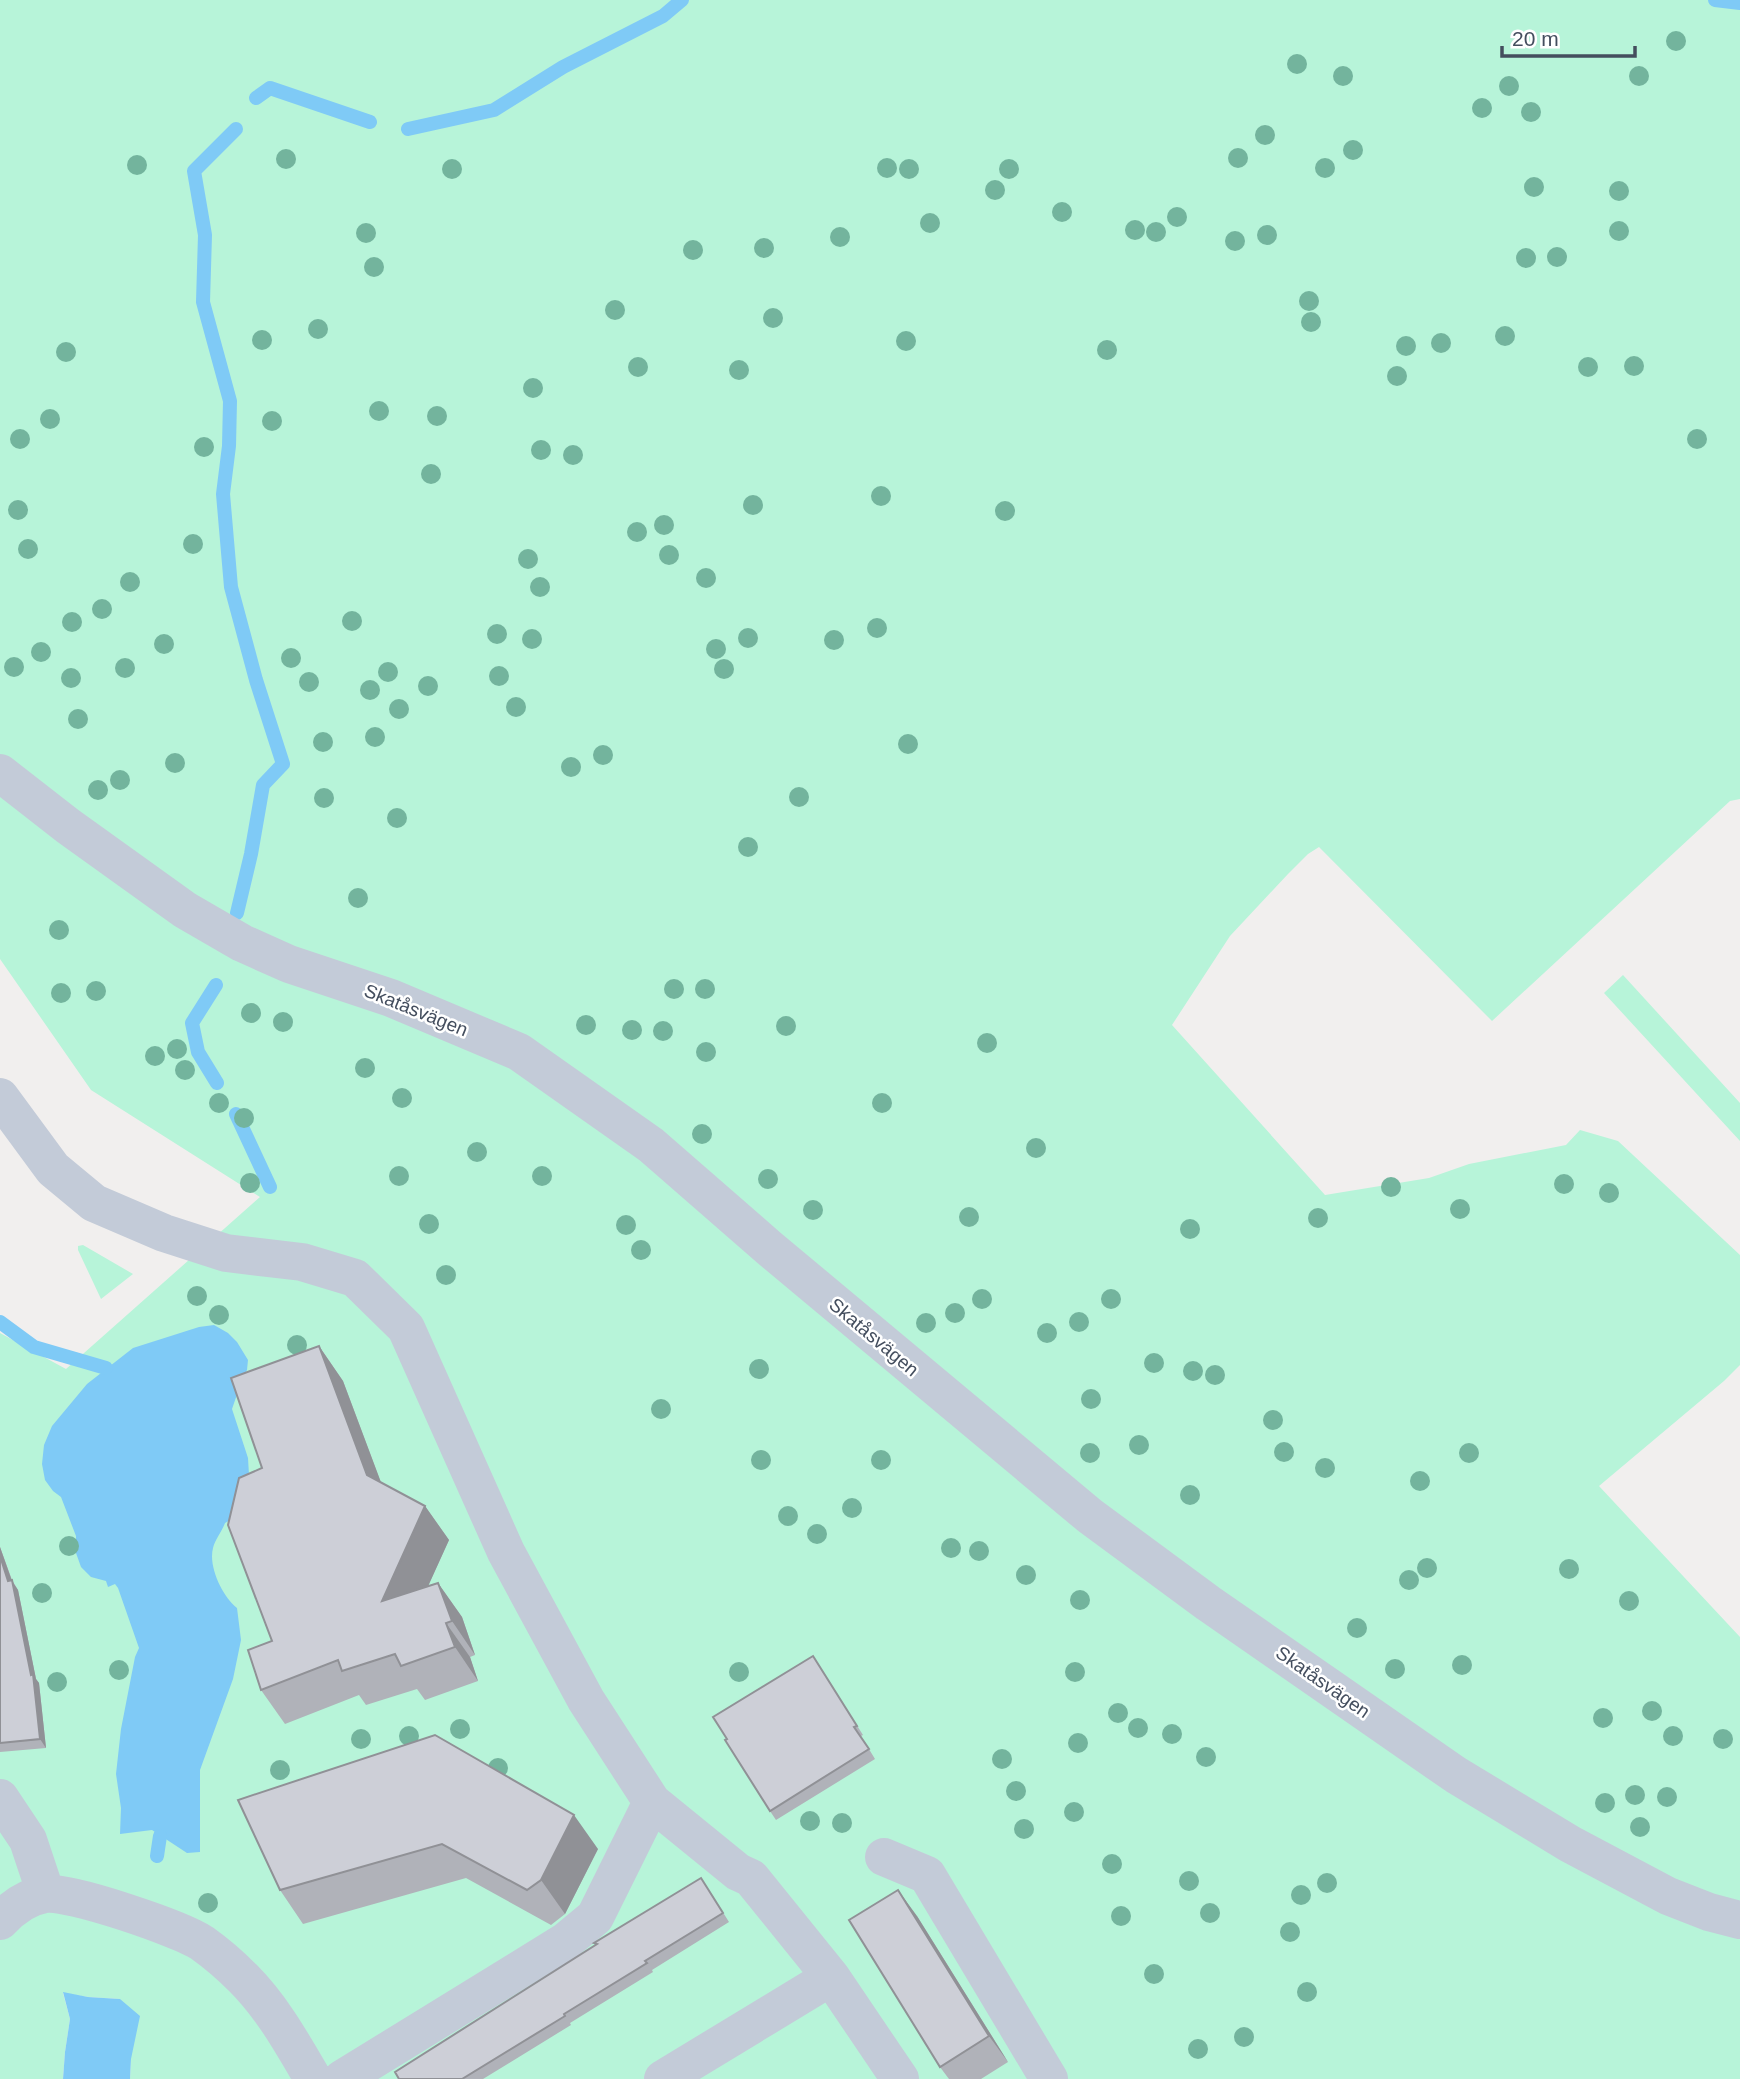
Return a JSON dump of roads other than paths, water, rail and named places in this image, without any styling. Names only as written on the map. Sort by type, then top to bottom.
[{"type":"street","name":"Skatåsvägen","points":[[0,773],[68,826],[185,910],[242,943],[289,964],[391,998],[519,1052],[651,1145],[768,1247],[1090,1516],[1208,1603],[1456,1775],[1570,1844],[1668,1896],[1709,1912],[1740,1920]]},
{"type":"street","points":[[0,1097],[53,1169],[94,1203],[164,1233],[226,1253],[302,1262],[355,1278],[406,1328],[506,1552],[586,1700],[652,1802],[738,1872],[751,1878],[831,1977],[900,2079]]},
{"type":"street","points":[[0,1798],[28,1840],[46,1894]]},
{"type":"street","points":[[342,2079],[566,1941],[595,1917],[652,1802]]},
{"type":"street","points":[[884,1857],[927,1875],[1049,2079]]},
{"type":"street","points":[[0,1921],[13,1907],[46,1894],[76,1897],[159,1923],[201,1942],[242,1977],[269,2008],[313,2079]]},
{"type":"street","points":[[663,2079],[831,1977]]},
{"type":"water","points":[[214,1325],[237,1342],[248,1360],[247,1370],[232,1409],[248,1458],[249,1475],[243,1477],[230,1520],[225,1523],[217,1539],[212,1556],[218,1581],[237,1608],[241,1640],[233,1679],[200,1770],[200,1852],[187,1853],[152,1830],[120,1834],[121,1808],[116,1774],[121,1729],[139,1648],[118,1588],[115,1584],[108,1587],[106,1581],[91,1577],[81,1567],[76,1553],[76,1536],[61,1497],[45,1480],[42,1464],[44,1445],[52,1426],[87,1384],[133,1348],[199,1327]]},
{"type":"water","points":[[63,1992],[120,1999],[140,2016],[131,2059],[130,2079],[63,2079],[70,2019]]},
{"type":"waterway","points":[[408,129],[494,110],[563,67],[663,16],[682,0]]},
{"type":"waterway","points":[[1715,0],[1740,3]]},
{"type":"waterway","points":[[256,98],[270,88],[370,122]]},
{"type":"waterway","points":[[236,129],[194,171],[205,235],[203,302],[230,401],[229,446],[223,494],[231,587],[256,680],[283,764],[263,785],[237,913]]},
{"type":"waterway","points":[[216,985],[192,1023],[198,1052],[217,1083]]},
{"type":"waterway","points":[[236,1114],[270,1187]]},
{"type":"waterway","points":[[0,1322],[34,1347],[106,1368]]},
{"type":"waterway","points":[[157,1856],[160,1836]]}]
